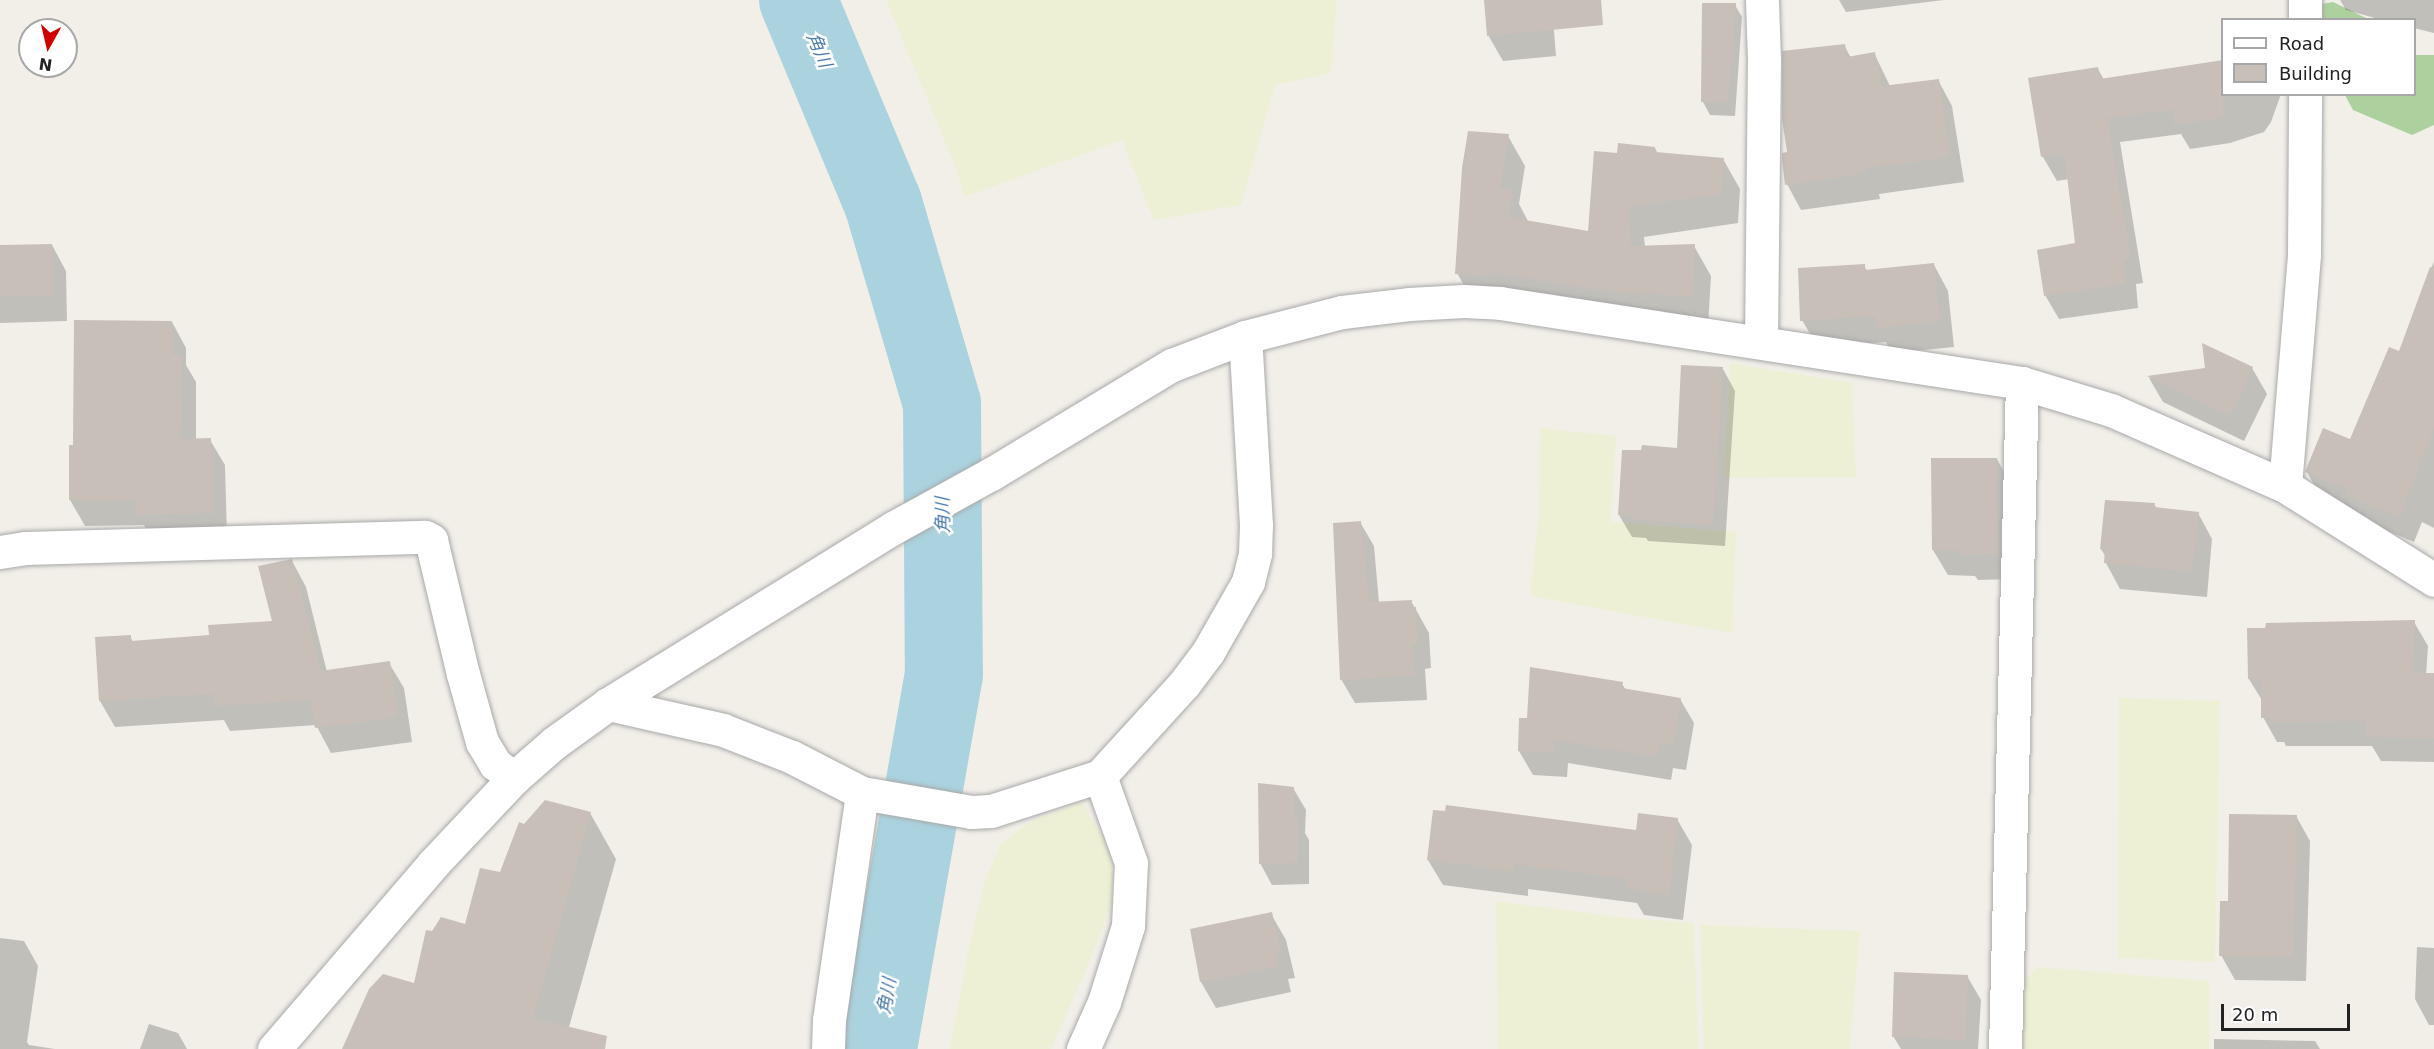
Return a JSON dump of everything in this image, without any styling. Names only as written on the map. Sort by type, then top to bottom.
[{"type":"street","points":[[1761,0],[1764,61],[1761,342]]},
{"type":"street","points":[[2305,18],[2306,0]]},
{"type":"street","points":[[2285,486],[2304,254],[2305,96]]},
{"type":"street","points":[[274,1049],[432,865],[514,778],[554,743],[608,704],[893,528],[991,474],[1172,365],[1245,336],[1342,312],[1409,304],[1464,301],[1500,303],[2022,383],[2111,410],[2285,486],[2434,580]]},
{"type":"street","points":[[608,704],[723,730],[792,757],[867,794],[971,812],[991,811],[1100,776],[1184,684],[1208,652],[1248,582],[1255,553],[1256,525],[1245,336]]},
{"type":"street","points":[[2005,1049],[2022,383]]},
{"type":"street","points":[[0,552],[25,548],[424,537],[431,540],[482,742],[495,764],[514,778]]},
{"type":"street","points":[[1083,1049],[1104,1002],[1128,926],[1131,863],[1100,776]]},
{"type":"street","points":[[828,1049],[829,1020],[867,794]]},
{"type":"green space","points":[[886,0],[1337,0],[1331,73],[1275,85],[1241,205],[1154,220],[1122,140],[964,197],[956,168]]},
{"type":"green space","points":[[2333,2],[2366,18],[2318,18],[2316,5]]},
{"type":"green space","points":[[2416,55],[2434,55],[2434,125],[2412,135],[2353,110],[2346,96],[2416,96]]},
{"type":"green space","points":[[1730,363],[1852,383],[1856,477],[1724,478]]},
{"type":"green space","points":[[1540,428],[1616,436],[1611,522],[1736,532],[1732,633],[1530,596],[1539,512]]},
{"type":"green space","points":[[2119,698],[2220,701],[2215,962],[2118,958]]},
{"type":"green space","points":[[1082,803],[1111,850],[1113,900],[1090,961],[1051,1049],[950,1049],[967,956],[984,884],[1000,845],[1031,821]]},
{"type":"green space","points":[[1496,901],[1627,918],[1694,923],[1698,1049],[1498,1049]]},
{"type":"green space","points":[[1700,925],[1860,931],[1850,1049],[1704,1049]]},
{"type":"green space","points":[[2037,967],[2209,981],[2209,1049],[2020,1049],[2022,983]]},
{"type":"building","points":[[1484,0],[1601,0],[1603,25],[1487,36]]},
{"type":"building","points":[[1702,3],[1736,3],[1728,103],[1701,102]]},
{"type":"building","points":[[1845,44],[1847,57],[1875,52],[1882,86],[1939,79],[1950,157],[1866,168],[1866,173],[1785,185],[1782,153],[1787,152],[1782,119],[1782,51]]},
{"type":"building","points":[[2221,60],[2223,118],[2174,125],[2173,110],[2107,118],[2131,259],[2123,260],[2125,284],[2044,296],[2037,250],[2075,243],[2065,159],[2062,154],[2041,157],[2028,78],[2098,67],[2100,79]]},
{"type":"building","points":[[1468,131],[1509,134],[1500,188],[1512,190],[1509,217],[1588,231],[1594,151],[1617,153],[1618,143],[1655,147],[1655,152],[1724,158],[1721,194],[1628,207],[1631,246],[1695,244],[1692,297],[1599,290],[1491,272],[1490,276],[1455,274],[1462,168]]},
{"type":"building","points":[[52,244],[53,296],[0,297],[0,245]]},
{"type":"building","points":[[1934,263],[1940,322],[1876,328],[1875,316],[1800,321],[1798,268],[1865,264],[1865,270]]},
{"type":"building","points":[[2430,267],[2434,268],[2434,428],[2399,518],[2345,495],[2348,489],[2305,472],[2323,428],[2350,439],[2389,347],[2399,351]]},
{"type":"building","points":[[74,320],[172,321],[172,355],[182,355],[181,439],[211,438],[213,513],[136,515],[135,500],[69,500],[69,445],[73,445]]},
{"type":"building","points":[[2202,343],[2253,367],[2230,416],[2147,376],[2205,368]]},
{"type":"building","points":[[1681,365],[1723,367],[1713,525],[1634,520],[1634,516],[1618,515],[1622,450],[1641,450],[1642,445],[1677,448]]},
{"type":"building","points":[[1931,458],[1997,458],[1998,554],[1961,555],[1961,551],[1932,550]]},
{"type":"building","points":[[2105,500],[2155,503],[2154,507],[2199,512],[2192,572],[2104,563],[2105,549],[2100,549]]},
{"type":"building","points":[[1361,521],[1369,602],[1412,600],[1412,607],[1416,607],[1418,644],[1412,645],[1414,676],[1340,680],[1333,523]]},
{"type":"building","points":[[292,559],[320,671],[390,661],[398,717],[315,728],[310,700],[214,706],[213,694],[99,701],[95,637],[131,635],[131,641],[209,635],[208,625],[272,621],[258,566]]},
{"type":"building","points":[[2415,620],[2412,673],[2434,673],[2434,738],[2366,737],[2366,721],[2270,722],[2271,717],[2261,718],[2261,679],[2248,679],[2247,628],[2265,628],[2266,623]]},
{"type":"building","points":[[1530,667],[1623,682],[1622,688],[1681,698],[1673,746],[1660,744],[1657,757],[1555,740],[1554,753],[1518,751],[1519,718],[1527,718]]},
{"type":"building","points":[[1258,783],[1294,787],[1294,817],[1298,817],[1298,863],[1259,864]]},
{"type":"building","points":[[545,800],[591,812],[533,1018],[607,1036],[605,1049],[342,1049],[369,989],[383,974],[414,983],[426,930],[432,931],[441,917],[465,924],[480,868],[500,872],[519,822],[524,824]]},
{"type":"building","points":[[1446,805],[1636,830],[1638,813],[1678,818],[1669,895],[1628,889],[1629,879],[1514,864],[1514,871],[1427,860],[1433,810],[1445,811]]},
{"type":"building","points":[[2229,814],[2297,815],[2293,957],[2219,956],[2220,901],[2228,901]]},
{"type":"building","points":[[1272,912],[1281,952],[1275,954],[1278,967],[1200,982],[1190,929]]},
{"type":"building","points":[[1894,972],[1968,975],[1965,1040],[1892,1037]]},
{"type":"waterway","name":"角川","points":[[798,0],[883,203],[942,404],[944,674],[878,1049]]}]
